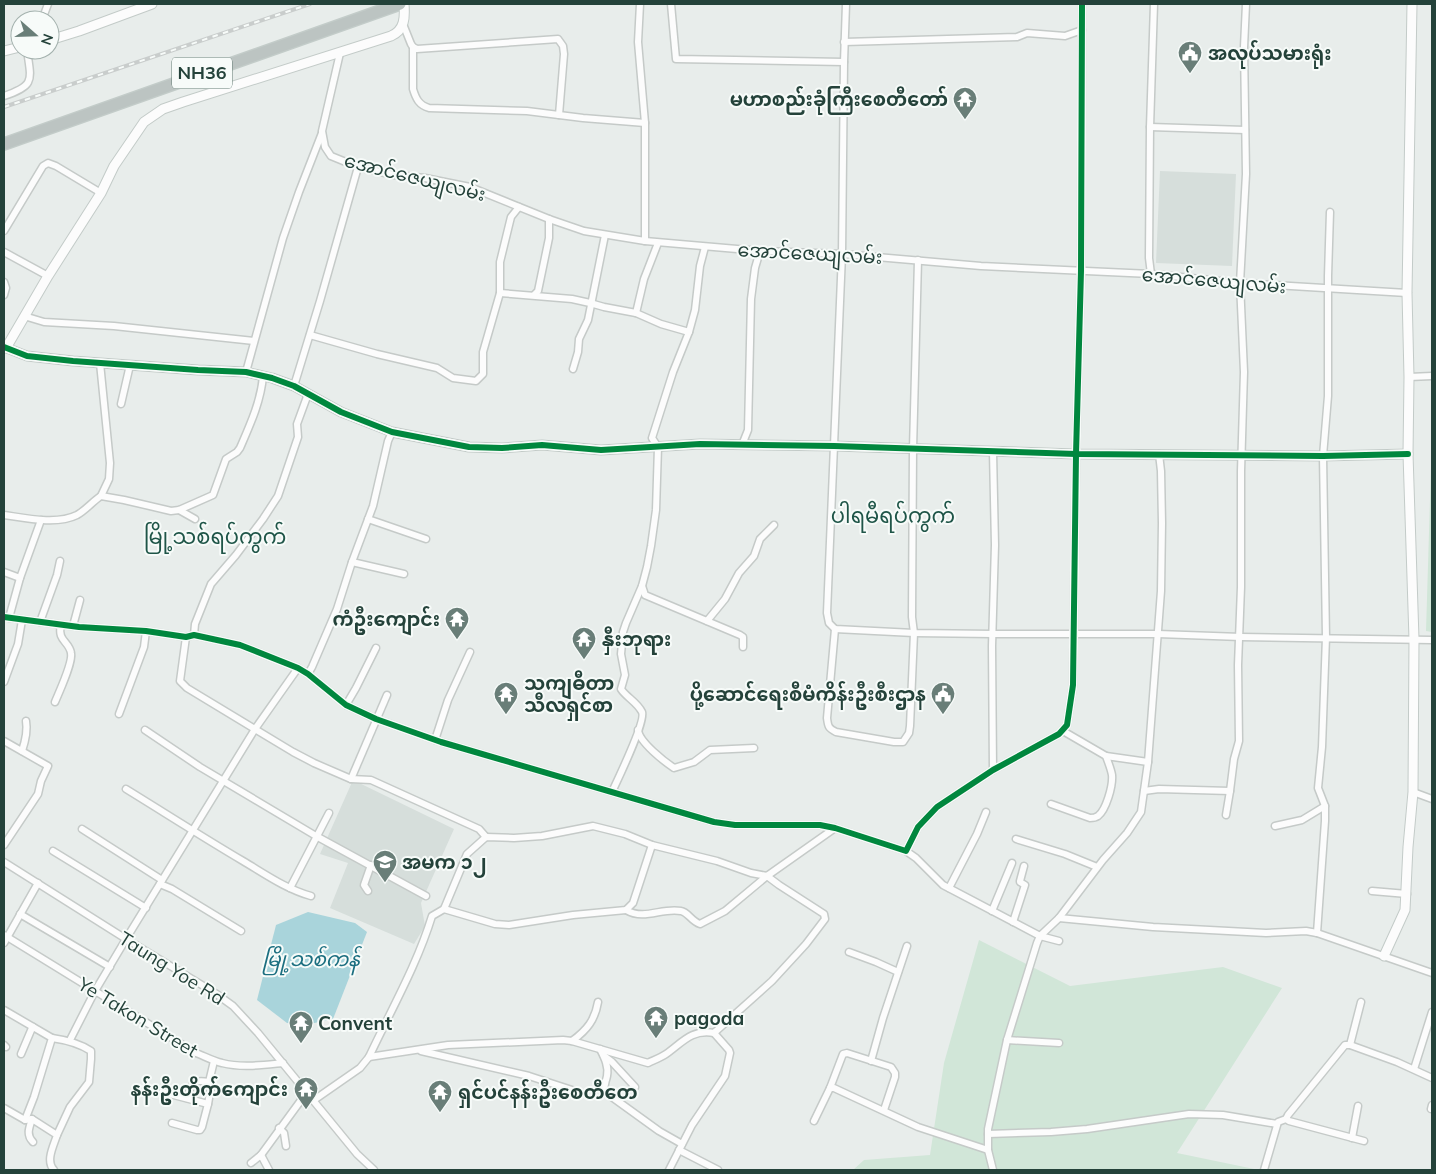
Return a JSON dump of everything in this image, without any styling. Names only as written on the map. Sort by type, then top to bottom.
[{"type":"highway","name":"NH36","points":[[4,144],[400,4]]},
{"type":"street","points":[[60,37],[152,4]]},
{"type":"street","points":[[404,4],[403,24],[413,47],[413,89],[418,102],[423,106],[429,108],[528,111],[645,123]]},
{"type":"street","points":[[640,4],[638,42],[645,123],[645,242]]},
{"type":"street","points":[[671,4],[676,59],[844,62]]},
{"type":"street","points":[[846,4],[842,254],[827,613],[829,623],[835,629],[914,633],[1158,634],[1239,637],[1414,638],[1432,640]]},
{"type":"street","points":[[906,851],[918,827],[937,807],[994,770],[1059,734],[1067,725],[1073,684],[1081,270],[1082,4]]},
{"type":"street","points":[[1151,274],[1149,258],[1150,127],[1154,4]]},
{"type":"street","points":[[1226,815],[1234,759],[1239,741],[1238,665],[1244,372],[1240,283],[1246,174],[1244,47],[1246,4]]},
{"type":"street","points":[[1384,956],[1405,910],[1413,792],[1414,638],[1408,454],[1407,293],[1412,4]]},
{"type":"street","points":[[403,24],[397,34],[163,109],[144,122],[114,166],[100,193],[4,349],[27,356],[100,363],[246,372],[294,386],[341,412],[392,432],[469,447],[502,448],[542,445],[601,450],[700,444],[834,446],[1076,454],[1242,456],[1408,454]]},
{"type":"street","points":[[844,42],[1017,37],[1027,33],[1065,36],[1082,30]]},
{"type":"street","points":[[413,47],[423,49],[558,39],[563,46],[564,54],[559,115]]},
{"type":"street","points":[[246,372],[283,238],[322,132],[340,53]]},
{"type":"street","points":[[4,96],[29,83],[31,77],[28,60]]},
{"type":"street","points":[[1150,127],[1245,130]]},
{"type":"street","name":"အောင်ဇေယျလမ်း","points":[[322,132],[325,146],[331,156],[358,167],[394,175],[425,178],[470,187],[584,231],[645,242],[760,251],[842,254],[981,266],[1151,274],[1240,283],[1407,293]]},
{"type":"street","points":[[4,231],[44,166],[48,163],[100,193]]},
{"type":"street","points":[[294,386],[358,167]]},
{"type":"street","points":[[310,335],[377,354],[437,368],[454,378],[476,381],[483,374],[483,352],[500,292],[500,262],[511,217],[519,207]]},
{"type":"street","points":[[1317,933],[1325,821],[1325,806],[1318,788],[1322,746],[1326,637],[1323,456],[1328,396],[1330,212]]},
{"type":"street","points":[[534,295],[538,291],[549,238],[550,219]]},
{"type":"street","points":[[573,369],[578,352],[579,339],[588,320],[605,235]]},
{"type":"street","points":[[636,313],[644,279],[658,243]]},
{"type":"street","points":[[612,792],[643,714],[621,689],[625,675],[621,654],[623,632],[642,586],[647,567],[656,510],[658,447],[652,438],[673,372],[689,332],[695,310],[700,266],[705,247]]},
{"type":"street","points":[[742,445],[748,430],[751,299],[755,268],[760,251]]},
{"type":"street","points":[[4,252],[48,276]]},
{"type":"street","points":[[835,629],[827,718],[828,726],[836,732],[903,742],[909,732],[914,633],[912,617],[913,449],[918,260]]},
{"type":"street","points":[[4,282],[6,288],[4,294]]},
{"type":"street","points":[[500,292],[572,299],[636,313],[661,324],[689,332]]},
{"type":"street","points":[[24,316],[44,322],[123,327],[254,341]]},
{"type":"street","points":[[4,515],[56,520],[75,516],[101,496],[109,479],[110,463],[100,363]]},
{"type":"street","points":[[121,404],[130,365]]},
{"type":"street","points":[[101,496],[168,511],[179,510],[213,495],[226,459],[240,448],[253,418],[263,376]]},
{"type":"street","points":[[1409,377],[1432,376]]},
{"type":"street","points":[[194,635],[210,584],[264,519],[278,496],[298,437],[297,424],[308,394]]},
{"type":"street","points":[[308,674],[337,609],[373,506],[388,441],[392,432]]},
{"type":"street","points":[[993,452],[995,545],[993,634],[994,770]]},
{"type":"street","points":[[993,1170],[988,1150],[988,1134],[1007,1040],[1040,936],[1059,918],[1141,812],[1148,762],[1161,591],[1162,523],[1159,454]]},
{"type":"street","points":[[179,510],[195,519]]},
{"type":"street","points":[[368,519],[426,539]]},
{"type":"street","points":[[41,520],[6,618],[61,625],[146,631],[186,637],[194,635],[240,646],[298,668],[346,704],[376,719],[435,740],[658,806],[734,826],[820,825],[835,828],[906,851],[916,858],[943,885],[1040,936],[1059,942]]},
{"type":"street","points":[[708,621],[725,599],[742,568],[754,556],[760,540],[774,525]]},
{"type":"street","points":[[40,622],[57,575],[60,561]]},
{"type":"street","points":[[352,562],[397,574],[404,574]]},
{"type":"street","points":[[4,572],[20,578]]},
{"type":"street","points":[[642,586],[646,595],[743,637],[743,647]]},
{"type":"street","points":[[73,626],[80,600]]},
{"type":"street","points":[[4,682],[18,644],[22,620]]},
{"type":"street","points":[[55,702],[72,656],[71,651],[61,636],[61,625]]},
{"type":"street","points":[[119,714],[144,647],[146,631]]},
{"type":"street","points":[[186,637],[180,680],[187,688],[292,752],[350,779],[371,780],[480,830],[486,838]]},
{"type":"street","points":[[346,704],[376,648]]},
{"type":"street","points":[[435,740],[448,700],[470,652]]},
{"type":"street","points":[[70,1040],[95,991],[192,831],[255,729],[298,668]]},
{"type":"street","points":[[350,779],[387,695]]},
{"type":"street","points":[[22,751],[27,728],[26,721]]},
{"type":"street","points":[[145,730],[200,767],[316,836],[426,896]]},
{"type":"street","points":[[638,730],[638,734],[645,742],[665,762],[674,768],[694,762],[710,750],[754,748]]},
{"type":"street","points":[[1063,731],[1106,756],[1148,762]]},
{"type":"street","points":[[4,741],[48,766],[41,781],[38,794],[4,845]]},
{"type":"street","points":[[1052,804],[1090,818],[1099,816],[1107,802],[1112,785],[1112,775],[1106,756]]},
{"type":"street","points":[[126,788],[192,831],[290,888],[311,896]]},
{"type":"street","points":[[1144,791],[1159,789],[1230,791]]},
{"type":"street","points":[[1413,792],[1432,799]]},
{"type":"street","points":[[1275,826],[1302,820],[1325,806]]},
{"type":"street","points":[[949,888],[977,834],[986,812]]},
{"type":"street","points":[[290,888],[329,813]]},
{"type":"street","points":[[314,1100],[360,1068],[369,1057],[417,958],[432,916],[444,909],[467,854],[486,838],[542,836],[593,826],[625,834],[652,845],[767,876],[824,914],[825,920],[772,981],[714,1033]]},
{"type":"street","points":[[444,909],[495,924],[509,925],[572,915],[626,910],[632,914],[641,915],[672,910],[686,913],[694,922],[700,924],[725,912],[767,876],[835,828]]},
{"type":"street","points":[[82,829],[161,882],[241,931]]},
{"type":"street","points":[[1016,839],[1065,854],[1097,867]]},
{"type":"street","points":[[626,910],[633,903],[636,896],[652,845]]},
{"type":"street","points":[[52,851],[146,908]]},
{"type":"street","name":"Taung Yoe Rd","points":[[4,862],[216,993],[233,1006],[258,1033],[357,1154],[374,1170]]},
{"type":"street","points":[[992,911],[1012,863]]},
{"type":"street","points":[[368,891],[364,885],[371,866]]},
{"type":"street","points":[[1013,922],[1025,885],[1020,882],[1024,866]]},
{"type":"street","points":[[5,938],[38,883]]},
{"type":"street","points":[[1372,891],[1407,894]]},
{"type":"street","points":[[20,914],[110,967]]},
{"type":"street","points":[[1059,918],[1154,927],[1266,933],[1306,931],[1317,933],[1432,974]]},
{"type":"street","name":"Ye Takon Street","points":[[5,938],[196,1053],[214,1061],[227,1064],[254,1066],[282,1063]]},
{"type":"street","points":[[871,1061],[907,946]]},
{"type":"street","points":[[849,952],[898,972]]},
{"type":"street","points":[[572,1041],[584,1032],[593,1021],[598,1002]]},
{"type":"street","points":[[1350,1045],[1361,1002]]},
{"type":"street","points":[[4,1010],[52,1038],[70,1040],[91,1051],[89,1082],[70,1106],[57,1134],[50,1163],[54,1170]]},
{"type":"street","points":[[1414,1069],[1432,1012]]},
{"type":"street","points":[[21,1054],[33,1027]]},
{"type":"street","points":[[369,1057],[448,1045],[563,1040],[648,1063],[664,1056],[696,1032],[714,1033],[730,1053],[725,1076],[692,1125],[669,1170]]},
{"type":"street","points":[[24,1120],[34,1097],[52,1038]]},
{"type":"street","points":[[1007,1040],[1059,1043]]},
{"type":"street","points":[[1264,1170],[1277,1124],[1286,1118],[1346,1044],[1414,1069],[1432,1078]]},
{"type":"street","points":[[600,1049],[606,1062],[608,1075],[604,1086],[605,1092],[681,1147],[718,1170]]},
{"type":"street","points":[[412,1050],[433,1053],[529,1076],[575,1091]]},
{"type":"street","points":[[814,1121],[844,1054],[847,1053],[891,1067],[895,1073],[884,1110]]},
{"type":"street","points":[[603,1056],[612,1062],[635,1087]]},
{"type":"street","points":[[172,1123],[200,1130],[208,1104],[211,1087],[209,1082],[214,1061]]},
{"type":"street","points":[[188,1098],[190,1087],[194,1082],[209,1082]]},
{"type":"street","points":[[830,1088],[842,1090],[918,1127],[988,1150]]},
{"type":"street","points":[[162,1092],[208,1104]]},
{"type":"street","points":[[251,1163],[261,1155],[306,1092]]},
{"type":"street","points":[[1352,1138],[1358,1106]]},
{"type":"street","points":[[4,1108],[24,1120],[32,1119],[57,1134]]},
{"type":"street","points":[[988,1134],[1087,1129],[1189,1114],[1223,1115],[1277,1124]]},
{"type":"street","points":[[1286,1118],[1289,1121],[1364,1141]]},
{"type":"street","points":[[32,1119],[28,1134],[33,1142]]},
{"type":"street","points":[[280,1128],[284,1133],[286,1146]]},
{"type":"street","points":[[261,1155],[269,1170]]},
{"type":"shaded area","points":[[1160,171],[1236,174],[1232,266],[1156,263]]},
{"type":"shaded area","name":"အမက ၁၂","points":[[353,780],[454,829],[421,903],[425,926],[414,944],[330,908],[348,863],[320,854]]},
{"type":"green space","points":[[1432,434],[1432,632],[1426,631]]},
{"type":"green space","points":[[979,940],[1070,986],[1223,967],[1282,988],[1177,1153],[1259,1170],[853,1170],[864,1160],[930,1155],[944,1063]]},
{"type":"water","name":"မြို့သစ်ကန်","points":[[308,912],[355,923],[367,932],[333,1019],[305,1025],[287,1023],[257,1000],[276,925]]},
{"type":"railway","points":[[4,107],[310,4]]},
{"type":"cycle path","points":[[4,617],[79,627],[146,631],[186,637],[194,635],[240,645],[298,668],[346,705],[376,719],[441,742],[714,822],[735,825],[820,825],[906,851],[918,827],[937,807],[993,770],[1059,734],[1067,725],[1073,685],[1081,271],[1082,4]]},
{"type":"cycle path","points":[[4,347],[27,356],[73,361],[246,372],[272,378],[294,386],[341,412],[392,432],[469,447],[502,448],[542,445],[601,450],[700,444],[834,446],[1076,454],[1323,456],[1408,454]]},
{"type":"place","name":"အလုပ်သမားရုံး","points":[[1190,74]]},
{"type":"place","name":"မဟာစည်းခုံကြီးစေတီတော်","points":[[965,120]]},
{"type":"place","name":"ကံဦးကျောင်း","points":[[457,640]]},
{"type":"place","name":"နှီးဘုရား","points":[[584,660]]},
{"type":"place","name":"သကျဓီတာ သီလရှင်စာ","points":[[506,715]]},
{"type":"place","name":"ပို့ဆောင်ရေးစီမံကိန်းဦးစီးဌာန","points":[[943,715]]},
{"type":"place","name":"အမက ၁၂","points":[[385,883]]},
{"type":"place","name":"pagoda","points":[[656,1039]]},
{"type":"place","name":"Convent","points":[[301,1044]]},
{"type":"place","name":"နန်းဦးတိုက်ကျောင်း","points":[[306,1110]]},
{"type":"place","name":"ရှင်ပင်နန်းဦးစေတီတေ","points":[[440,1113]]},
{"type":"district","name":"ပါရမီရပ်ကွက်","points":[[893,516]]},
{"type":"district","name":"မြို့သစ်ရပ်ကွက်","points":[[215,537]]}]
